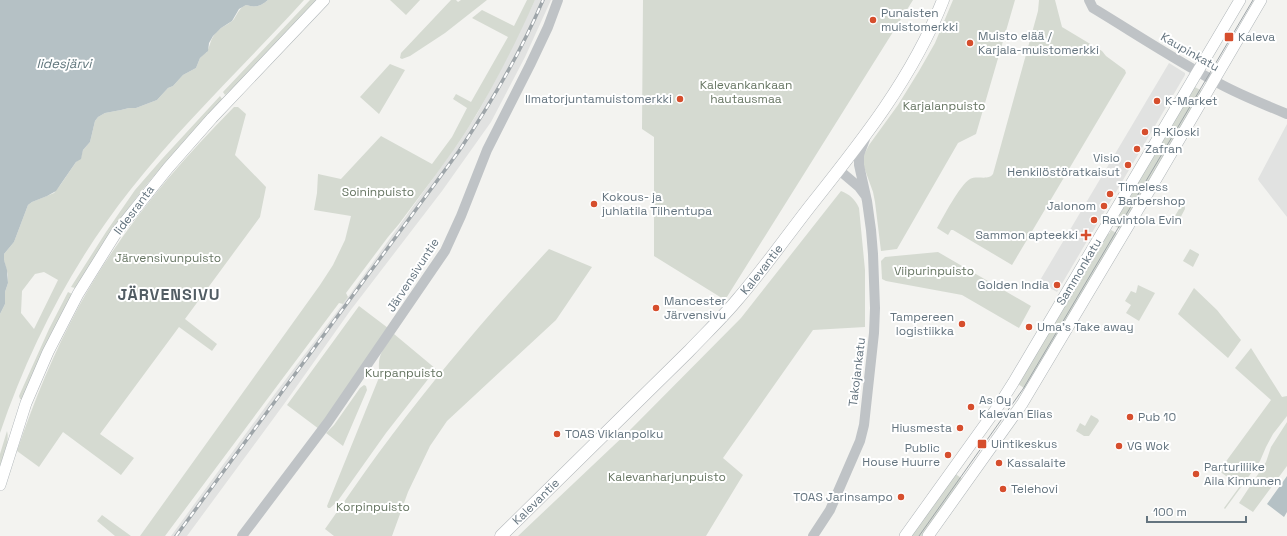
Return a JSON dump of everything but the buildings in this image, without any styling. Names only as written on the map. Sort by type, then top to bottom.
[{"type":"main road","name":"Iidesranta","points":[[0,484],[24,409],[48,352],[78,294],[116,233],[168,168],[212,118],[324,0]]},
{"type":"main road","name":"Kalevantie","points":[[501,536],[689,351],[751,283],[839,170],[894,95],[915,60],[943,0]]},
{"type":"main road","name":"Sammonkatu","points":[[905,536],[999,405],[1013,383],[1240,0]]},
{"type":"main road","name":"Sammonkatu","points":[[928,536],[1022,404],[1261,0]]},
{"type":"street","name":"Järvensivuntie","points":[[242,536],[328,422],[445,251],[459,221],[485,154],[533,59],[548,27],[558,0]]},
{"type":"street","name":"Kaupinkatu","points":[[1089,0],[1093,8],[1098,12],[1198,72],[1252,100],[1287,114]]},
{"type":"street","name":"Takojankatu","points":[[813,536],[830,510],[860,440],[864,425],[875,321],[873,254],[867,201],[858,160],[861,149],[873,125]]},
{"type":"street","name":"Takojankatu","points":[[839,170],[859,187],[867,201]]},
{"type":"shaded area","points":[[535,0],[551,0],[525,57],[491,122],[442,191],[350,311],[187,536],[171,536],[348,297],[459,142],[477,114],[495,81]]},
{"type":"shaded area","points":[[1169,63],[1185,73],[1185,75],[1057,292],[1039,282]]},
{"type":"shaded area","points":[[1287,124],[1287,217],[1258,179]]},
{"type":"green space","points":[[268,0],[304,0],[172,140],[151,164],[110,217],[72,275],[39,336],[0,433],[0,314],[5,304],[5,292],[8,283],[8,275],[3,257],[14,242],[28,205],[54,193],[81,157],[83,150],[90,142],[95,121],[98,117],[105,113],[136,108],[157,100],[183,75],[196,68],[200,58],[207,52],[215,34],[221,28],[230,23],[242,8],[246,5],[258,6]],"holes":[[[44,272],[58,280],[34,329],[21,313],[22,291],[35,274]]]},
{"type":"green space","points":[[310,0],[317,0],[247,75],[225,95],[223,92]]},
{"type":"green space","points":[[390,0],[420,0],[406,15]]},
{"type":"green space","points":[[451,0],[456,0],[458,2],[461,0],[487,0],[445,33],[410,56],[402,59],[400,58],[401,53]]},
{"type":"green space","name":"Soininpuisto","points":[[527,0],[535,0],[505,63],[479,110],[445,163],[346,293],[348,297],[343,304],[339,303],[165,536],[140,536],[333,265],[345,240],[351,216],[314,210],[318,174],[341,179],[381,136],[432,164],[452,137],[467,108],[453,99],[456,94],[471,102],[508,37],[472,18],[482,10],[514,26]]},
{"type":"green space","name":"Kalevankankaan hautausmaa","points":[[643,0],[913,0],[725,300],[654,256],[654,137],[642,129]]},
{"type":"green space","name":"Karjalanpuisto","points":[[953,0],[1015,0],[976,134],[958,143],[897,249],[881,251],[875,202],[864,167],[864,155],[869,145],[898,105],[919,71],[935,43]]},
{"type":"green space","points":[[1039,0],[1055,0],[1062,27],[1102,51],[1106,56],[1125,70],[1126,73],[1012,265],[953,230],[951,230],[948,235],[937,228],[961,188],[970,179],[988,177],[993,174],[1038,11]]},
{"type":"green space","points":[[390,64],[405,70],[379,114],[360,97]]},
{"type":"green space","points":[[1193,86],[1204,92],[1120,229],[1111,224]]},
{"type":"green space","points":[[220,96],[222,99],[203,122],[143,189],[75,288],[71,287],[135,190]]},
{"type":"green space","name":"Järvensivunpuisto","points":[[234,107],[238,107],[246,114],[235,155],[266,187],[260,217],[185,319],[217,344],[212,351],[179,327],[100,434],[134,458],[121,475],[63,432],[39,467],[17,451],[45,377],[79,306],[112,251],[150,201],[190,153]]},
{"type":"green space","name":"Kalevanharjunpuisto","points":[[841,191],[852,197],[859,208],[865,270],[865,327],[813,330],[723,458],[743,475],[706,536],[518,536],[630,430],[741,318]]},
{"type":"green space","points":[[1182,204],[1185,205],[1185,209],[1177,224],[1172,221]]},
{"type":"green space","points":[[1111,230],[1120,235],[1027,390],[1018,384],[1106,232],[1109,234]]},
{"type":"green space","name":"Korpinpuisto","points":[[549,249],[592,267],[556,320],[447,421],[430,446],[408,492],[392,536],[334,536],[325,529],[383,446],[468,340]]},
{"type":"green space","points":[[1190,249],[1199,254],[1193,267],[1183,261]]},
{"type":"green space","name":"Viipurinpuisto","points":[[938,252],[1031,306],[1019,328],[962,295],[882,279],[881,261],[885,257]]},
{"type":"green space","points":[[1138,285],[1155,293],[1139,321],[1126,313],[1131,305],[1125,301],[1131,291],[1136,293]]},
{"type":"green space","points":[[1194,288],[1217,310],[1241,340],[1228,358],[1178,314]]},
{"type":"green space","points":[[68,292],[72,294],[22,399],[20,399],[19,396],[49,329]]},
{"type":"green space","points":[[359,306],[388,328],[319,429],[287,405]]},
{"type":"green space","name":"Kurpanpuisto","points":[[394,334],[436,369],[386,433],[337,502],[328,508],[327,506],[380,375],[379,363],[381,353]]},
{"type":"green space","points":[[1251,348],[1282,397],[1287,396],[1287,416],[1273,434],[1260,461],[1225,509],[1224,508],[1240,486],[1219,471],[1271,400],[1235,368]]},
{"type":"green space","points":[[364,385],[366,386],[367,390],[343,446],[326,433],[334,425],[360,388]]},
{"type":"green space","points":[[1091,415],[1099,421],[1089,436],[1084,436],[1076,431],[1080,423],[1085,426]]},
{"type":"green space","points":[[1287,422],[1287,466],[1253,512],[1239,503],[1266,462],[1271,447]]},
{"type":"green space","points":[[7,431],[7,444],[0,467],[0,454]]},
{"type":"green space","points":[[953,472],[965,481],[925,536],[908,536]]},
{"type":"green space","points":[[102,515],[131,536],[115,536],[97,521]]},
{"type":"water","name":"Iidesjärvi","points":[[0,0],[268,0],[258,6],[246,5],[239,9],[232,21],[221,28],[213,36],[209,43],[208,51],[200,58],[196,68],[183,75],[157,100],[136,108],[105,113],[98,117],[95,121],[90,142],[83,150],[81,159],[76,162],[56,191],[28,205],[14,242],[4,254],[8,283],[5,292],[5,304],[0,314]]},
{"type":"water","points":[[1287,476],[1287,512],[1284,517],[1267,504]]},
{"type":"tram line","points":[[919,536],[1023,389],[1253,0]]},
{"type":"railway","points":[[176,536],[459,151],[504,78],[525,40],[543,0]]},
{"type":"place","name":"Punaisten muistomerkki","points":[[873,20]]},
{"type":"place","name":"Kaleva","points":[[1229,37]]},
{"type":"place","name":"Muisto elää / Karjala-muistomerkki","points":[[970,43]]},
{"type":"place","name":"Ilmatorjuntamuistomerkki","points":[[680,99]]},
{"type":"place","name":"K-Market","points":[[1157,101]]},
{"type":"place","name":"R-Kioski","points":[[1145,132]]},
{"type":"place","name":"Zafran","points":[[1137,149]]},
{"type":"place","name":"Visio Henkilöstöratkaisut","points":[[1128,165]]},
{"type":"place","name":"Timeless Barbershop","points":[[1110,194]]},
{"type":"place","name":"Kokous- ja juhlatila Tilhentupa","points":[[594,204]]},
{"type":"place","name":"Jalonom","points":[[1104,206]]},
{"type":"place","name":"Ravintola Evin","points":[[1094,220]]},
{"type":"place","name":"Sammon apteekki","points":[[1086,235]]},
{"type":"place","name":"Golden India","points":[[1057,285]]},
{"type":"place","name":"Mancester Järvensivu","points":[[656,308]]},
{"type":"place","name":"Tampereen logistiikka","points":[[962,324]]},
{"type":"place","name":"Uma's Take away","points":[[1029,327]]},
{"type":"place","name":"As Oy Kalevan Elias","points":[[971,407]]},
{"type":"place","name":"Pub 10","points":[[1130,417]]},
{"type":"place","name":"Hiusmesta","points":[[960,428]]},
{"type":"place","name":"TOAS Viklanpolku","points":[[557,434]]},
{"type":"place","name":"Uintikeskus","points":[[982,444]]},
{"type":"place","name":"VG Wok","points":[[1119,446]]},
{"type":"place","name":"Public House Huurre","points":[[948,455]]},
{"type":"place","name":"Kassalaite","points":[[999,463]]},
{"type":"place","name":"Parturiliike Aila Kinnunen","points":[[1196,474]]},
{"type":"place","name":"Telehovi","points":[[1003,489]]},
{"type":"place","name":"TOAS Jarinsampo","points":[[901,497]]},
{"type":"district","name":"JÄRVENSIVU","points":[[169,294]]}]
